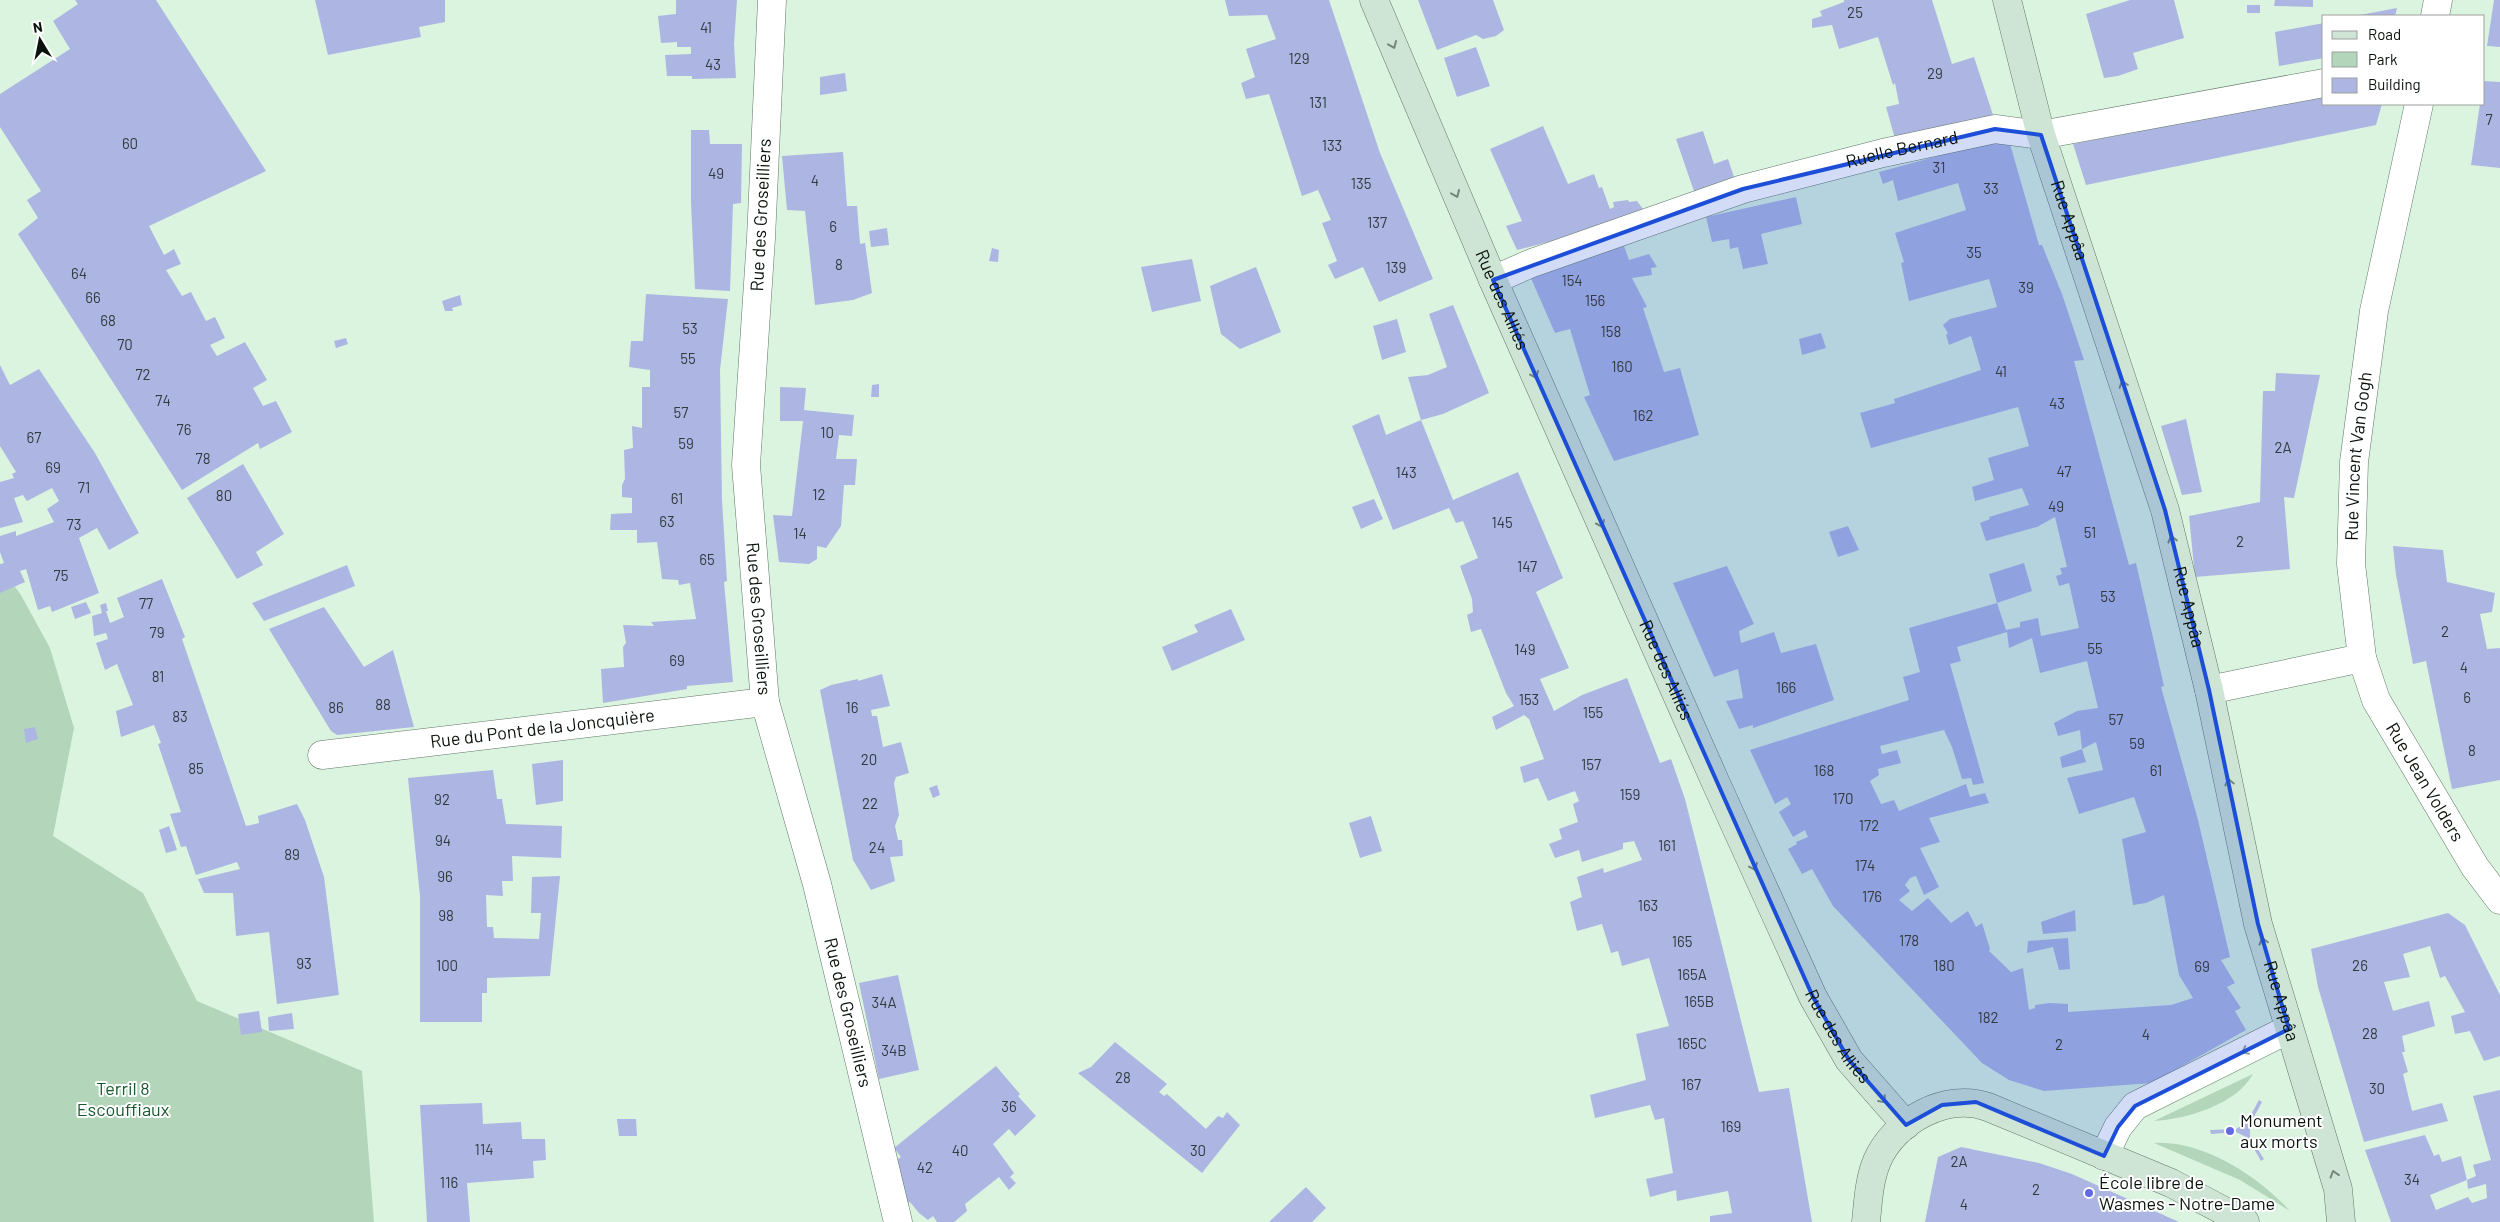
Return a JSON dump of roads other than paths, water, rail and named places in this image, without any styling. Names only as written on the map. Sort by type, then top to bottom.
[{"type":"street","name":"Rue des Groseilliers","points":[[772,0],[761,238],[746,464],[765,702],[817,884],[898,1222]]},
{"type":"street","name":"Rue des Alliés","points":[[1374,0],[1493,280],[1718,788],[1814,997],[1845,1055],[1906,1125]]},
{"type":"street","name":"Rue Appâa","points":[[2007,0],[2041,135],[2165,510],[2209,690],[2258,924],[2338,1190],[2341,1222]]},
{"type":"street","points":[[2435,15],[2438,0]]},
{"type":"street","name":"Ruelle Bernard","points":[[1493,280],[1532,263],[1743,189],[1883,153],[1995,129],[2041,135],[2322,83]]},
{"type":"street","name":"Rue Vincent Van Gogh","points":[[2362,658],[2351,564],[2354,462],[2374,311],[2419,105]]},
{"type":"street","points":[[2209,690],[2362,658]]},
{"type":"street","name":"Rue Jean Volders","points":[[2362,658],[2376,700],[2475,866],[2500,900]]},
{"type":"street","name":"Rue du Pont de la Joncquière","points":[[322,755],[765,702]]},
{"type":"street","points":[[2104,1156],[2118,1127],[2136,1106],[2289,1029]]},
{"type":"street","points":[[1866,1222],[1873,1173],[1877,1161],[1890,1140],[1906,1125],[1942,1104],[1976,1102],[2196,1194],[2245,1222]]},
{"type":"place","name":"Monument aux morts","points":[[2230,1131]]},
{"type":"place","name":"École libre de Wasmes - Notre-Dame","points":[[2089,1193]]},
{"type":"park label","name":"Terril 8 Escouffiaux","points":[[123,1099]]}]
